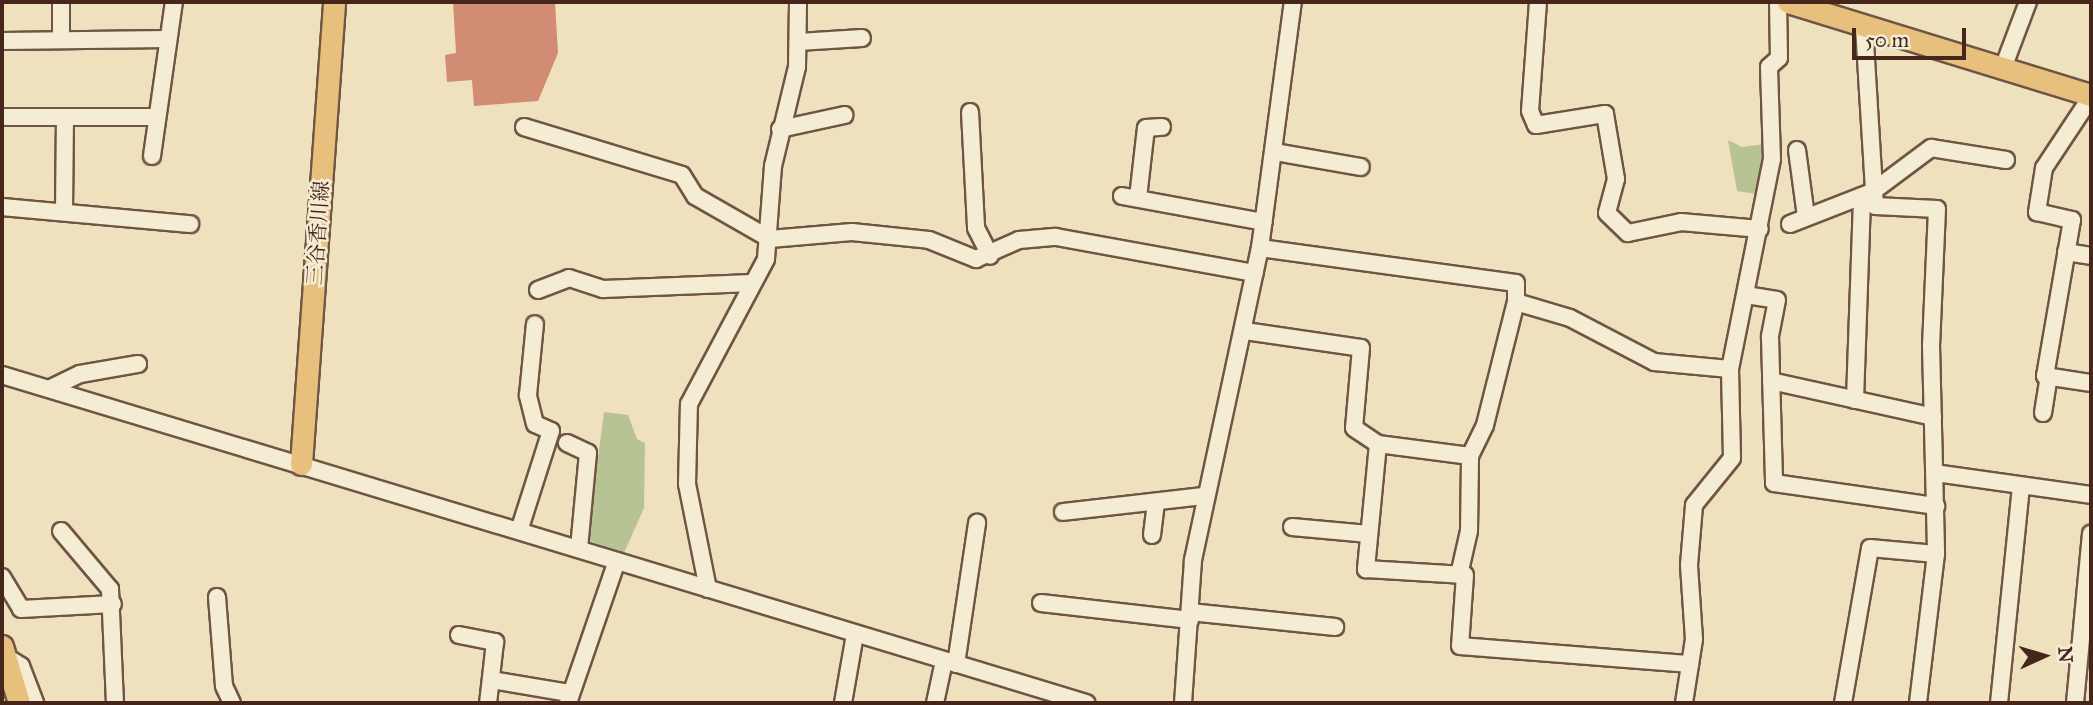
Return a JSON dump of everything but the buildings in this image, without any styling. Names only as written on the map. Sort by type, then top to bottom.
[{"type":"main road","name":"三谷香川線","points":[[301,464],[334,2]]},
{"type":"main road","points":[[1787,2],[2091,96]]},
{"type":"main road","points":[[3,650],[19,703]]},
{"type":"street","points":[[61,2],[61,38]]},
{"type":"street","points":[[152,156],[174,2]]},
{"type":"street","points":[[708,589],[687,484],[689,404],[752,284],[770,239],[780,129],[798,43],[798,2]]},
{"type":"street","points":[[1183,703],[1204,496],[1245,331],[1260,248],[1275,152],[1293,2]]},
{"type":"street","points":[[1538,2],[1530,111],[1536,125],[1605,114],[1616,179],[1607,213],[1628,233],[1681,222],[1760,229]]},
{"type":"street","points":[[1685,703],[1690,664],[1694,505],[1732,458],[1730,369],[1772,159],[1769,67],[1779,58],[1778,2]]},
{"type":"street","points":[[2003,68],[2028,2]]},
{"type":"street","points":[[1855,400],[1867,194],[1864,26]]},
{"type":"street","points":[[2,41],[61,38],[168,39]]},
{"type":"street","points":[[798,43],[862,38]]},
{"type":"street","points":[[2043,413],[2072,219],[2037,212],[2044,168],[2091,96]]},
{"type":"street","points":[[970,111],[976,228],[990,256]]},
{"type":"street","points":[[780,129],[845,116]]},
{"type":"street","points":[[2,117],[157,117]]},
{"type":"street","points":[[64,211],[65,117]]},
{"type":"street","points":[[524,127],[682,175],[695,196],[770,239],[852,232],[929,240],[967,256],[990,256],[1019,240],[1056,237],[1255,273]]},
{"type":"street","points":[[1162,127],[1146,128],[1130,197],[1264,222]]},
{"type":"street","points":[[1790,224],[1867,194],[1931,148],[2006,160]]},
{"type":"street","points":[[1797,150],[1806,217]]},
{"type":"street","points":[[1275,152],[1360,167]]},
{"type":"street","points":[[1867,194],[1875,206],[1937,209],[1933,417],[1936,554],[1918,703]]},
{"type":"street","points":[[2,207],[190,224]]},
{"type":"street","points":[[1260,248],[1516,283],[1516,302],[1485,425],[1469,456],[1469,531],[1459,575]]},
{"type":"street","points":[[2066,252],[2091,256]]},
{"type":"street","points":[[538,290],[569,278],[603,289],[752,284]]},
{"type":"street","points":[[1746,295],[1777,300],[1771,381],[1774,483],[1936,506]]},
{"type":"street","points":[[1516,302],[1570,318],[1654,362],[1730,369]]},
{"type":"street","points":[[519,531],[551,431],[535,424],[527,395],[535,324]]},
{"type":"street","points":[[1245,331],[1361,348],[1354,428],[1378,444],[1469,456]]},
{"type":"street","points":[[51,388],[80,374],[138,364]]},
{"type":"street","points":[[2,375],[1086,703]]},
{"type":"street","points":[[2049,377],[2091,383]]},
{"type":"street","points":[[1771,381],[1933,417]]},
{"type":"street","points":[[567,443],[588,453],[579,549]]},
{"type":"street","points":[[1378,444],[1366,569],[1465,575],[1460,646],[1690,664]]},
{"type":"street","points":[[1935,473],[2091,495]]},
{"type":"street","points":[[2000,703],[2021,486]]},
{"type":"street","points":[[1062,512],[1204,496]]},
{"type":"street","points":[[1152,535],[1156,502]]},
{"type":"street","points":[[935,703],[950,662],[977,523]]},
{"type":"street","points":[[1292,527],[1369,534]]},
{"type":"street","points":[[61,531],[110,589],[113,604],[115,703]]},
{"type":"street","points":[[2075,703],[2087,634],[2091,534]]},
{"type":"street","points":[[1843,703],[1870,548],[1936,554]]},
{"type":"street","points":[[492,680],[568,698],[617,561]]},
{"type":"street","points":[[2,577],[21,609],[113,604]]},
{"type":"street","points":[[217,597],[225,686],[232,703]]},
{"type":"street","points":[[1041,603],[1335,627]]},
{"type":"street","points":[[843,703],[855,634]]},
{"type":"street","points":[[459,635],[495,642],[488,703]]},
{"type":"street","points":[[3,650],[21,666],[35,703]]},
{"type":"green space","points":[[1728,140],[1742,147],[1765,144],[1763,195],[1737,191]]},
{"type":"green space","points":[[604,412],[628,415],[637,439],[645,443],[644,508],[624,553],[587,540]]}]
